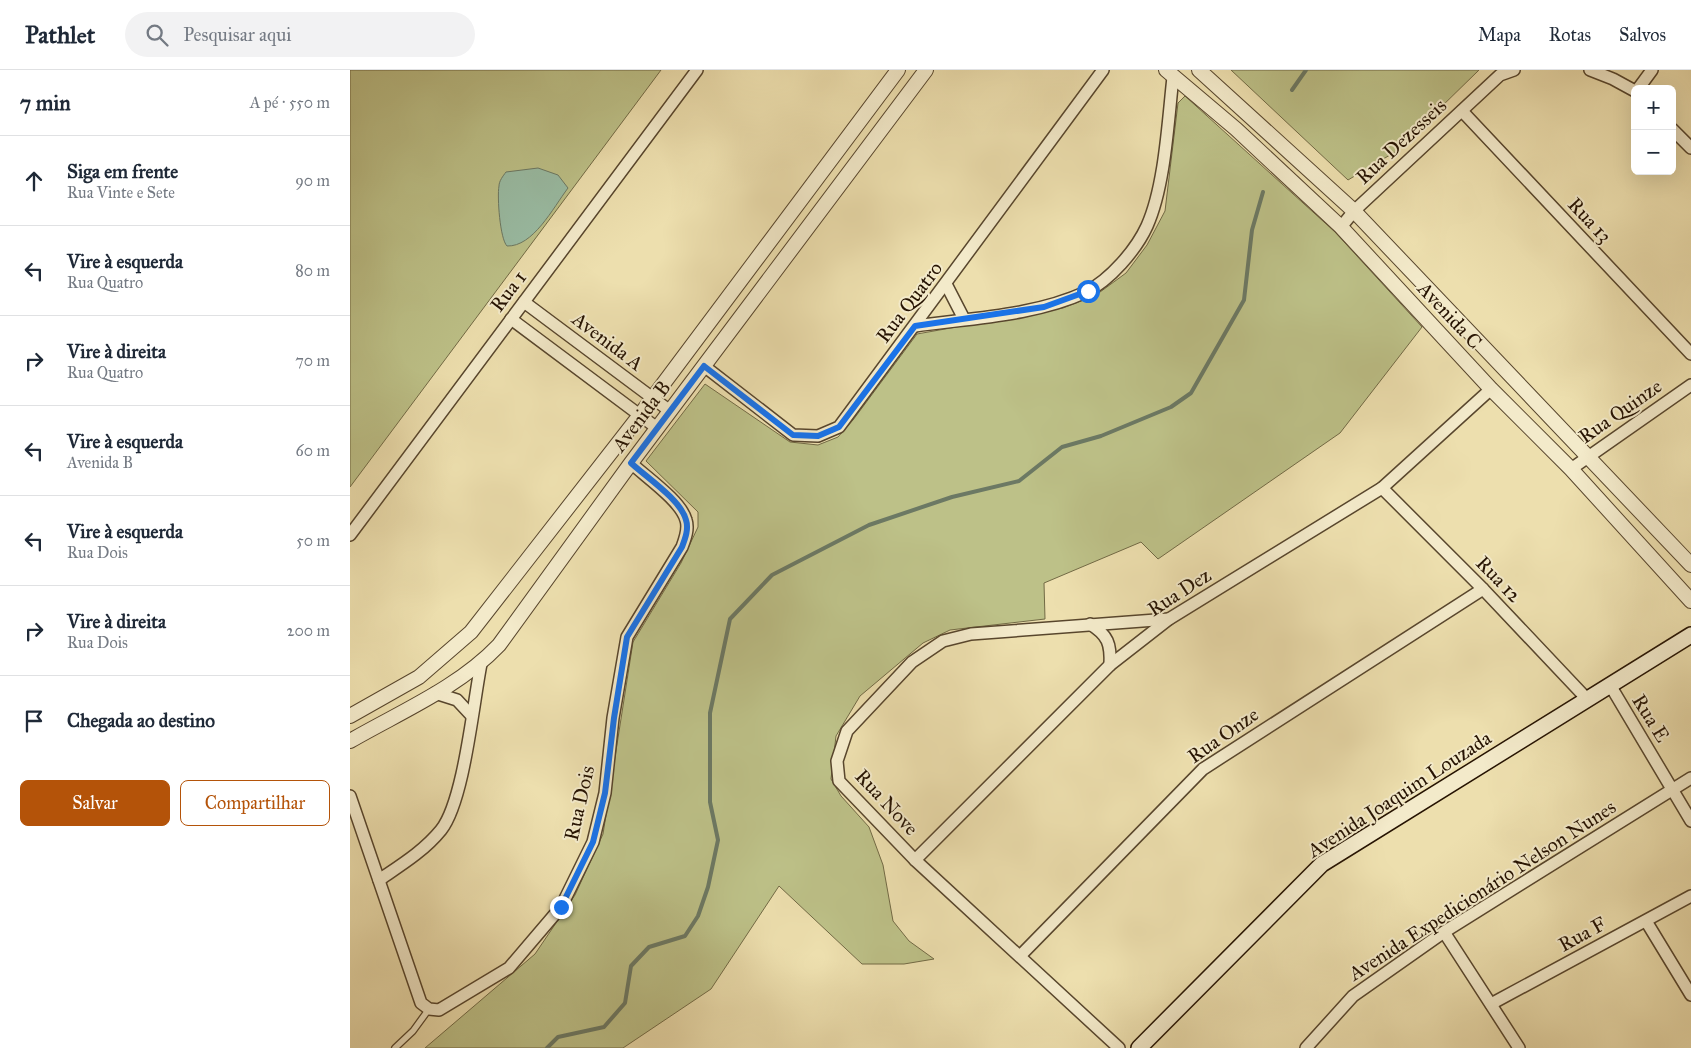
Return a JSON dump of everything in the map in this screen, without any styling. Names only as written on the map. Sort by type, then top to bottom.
[{"type":"main road","name":"Avenida Joaquim Louzada","points":[[1139,1048],[1322,864],[1691,635]]},
{"type":"street","name":"Rua 1","points":[[350,535],[697,70]]},
{"type":"street","name":"Avenida B","points":[[350,716],[419,677],[471,632],[653,398],[898,70]]},
{"type":"street","name":"Avenida B","points":[[350,741],[435,693],[481,664],[499,645],[631,463],[926,70]]},
{"type":"street","name":"Rua Quatro","points":[[704,366],[793,435],[818,436],[839,427],[1103,70]]},
{"type":"street","name":"Avenida C","points":[[1200,70],[1354,211],[1691,565]]},
{"type":"street","name":"Rua Dezesseis","points":[[1341,227],[1354,211],[1500,75],[1514,70]]},
{"type":"street","points":[[1590,70],[1631,88]]},
{"type":"street","points":[[1640,85],[1652,70]]},
{"type":"street","points":[[915,326],[1044,307],[1088,291],[1127,261],[1147,226],[1160,179],[1170,73]]},
{"type":"street","name":"Avenida C","points":[[1170,73],[1236,129],[1341,227],[1491,389],[1572,468],[1691,601]]},
{"type":"street","name":"Rua 13","points":[[1462,111],[1691,354]]},
{"type":"street","points":[[1673,130],[1691,148]]},
{"type":"street","points":[[946,284],[964,319]]},
{"type":"street","name":"Avenida A","points":[[524,302],[670,411]]},
{"type":"street","name":"Avenida A","points":[[511,319],[657,428]]},
{"type":"street","name":"Rua Quinze","points":[[1572,468],[1691,385]]},
{"type":"street","name":"Rua Dez","points":[[914,860],[1110,665],[1169,619],[1382,488],[1491,389]]},
{"type":"street","name":"Rua Dois","points":[[428,1009],[439,1010],[509,968],[561,907],[593,842],[605,793],[614,718],[627,637],[682,547],[686,534],[687,520],[678,506],[631,463]]},
{"type":"street","name":"Rua 12","points":[[1382,488],[1483,589],[1587,699]]},
{"type":"street","name":"Rua Onze","points":[[1020,956],[1203,768],[1483,589]]},
{"type":"street","name":"Rua Nove","points":[[1119,1048],[914,860],[839,782],[837,760],[846,730],[912,662],[943,641],[971,634],[1169,619]]},
{"type":"street","points":[[1090,624],[1102,632],[1109,641],[1110,665]]},
{"type":"street","points":[[378,880],[417,854],[442,829],[458,793],[481,664]]},
{"type":"street","name":"Rua E","points":[[1610,686],[1673,788],[1691,822]]},
{"type":"street","points":[[435,693],[456,700],[471,716]]},
{"type":"street","name":"Avenida Expedicionário Nelson Nunes","points":[[1306,1048],[1353,996],[1444,932],[1691,778]]},
{"type":"street","points":[[350,796],[421,1003],[428,1009]]},
{"type":"street","name":"Rua F","points":[[1491,1004],[1691,896]]},
{"type":"street","points":[[1646,921],[1691,995]]},
{"type":"street","points":[[1444,932],[1519,1048]]},
{"type":"lane","points":[[395,1048],[413,1031],[428,1009]]},
{"type":"shaded area","points":[[350,70],[661,70],[350,487]]},
{"type":"shaded area","points":[[1231,70],[1479,70],[1395,152],[1348,180]]},
{"type":"shaded area","points":[[1185,96],[1335,232],[1422,327],[1340,433],[1158,559],[1141,542],[1044,583],[1045,619],[950,630],[923,643],[860,696],[836,736],[831,779],[841,796],[869,827],[883,865],[893,921],[909,941],[934,959],[904,964],[862,964],[779,886],[711,989],[623,1048],[425,1048],[535,954],[575,895],[603,834],[633,642],[681,563],[698,527],[698,512],[646,461],[705,384],[790,442],[818,445],[838,437],[853,420],[917,334],[1063,308],[1096,295],[1126,273],[1147,245],[1165,211],[1178,103]]},
{"type":"shaded area","points":[[538,168],[558,175],[568,188],[542,225],[534,233],[516,245],[507,246],[503,235],[498,199],[501,179],[506,172]]},
{"type":"waterway","points":[[1292,90],[1306,70]]},
{"type":"waterway","points":[[547,1048],[558,1037],[604,1027],[625,1003],[631,966],[649,947],[685,936],[698,916],[708,887],[718,840],[710,802],[710,713],[730,619],[772,575],[869,525],[952,497],[1019,481],[1062,447],[1101,436],[1171,407],[1191,393],[1244,300],[1252,230],[1263,192]]},
{"type":"route","points":[[561,907],[593,842],[605,793],[614,718],[627,637],[682,547],[686,534],[687,520],[678,506],[631,463],[704,366],[793,435],[818,436],[839,427],[915,326],[1044,307],[1088,291]]}]
